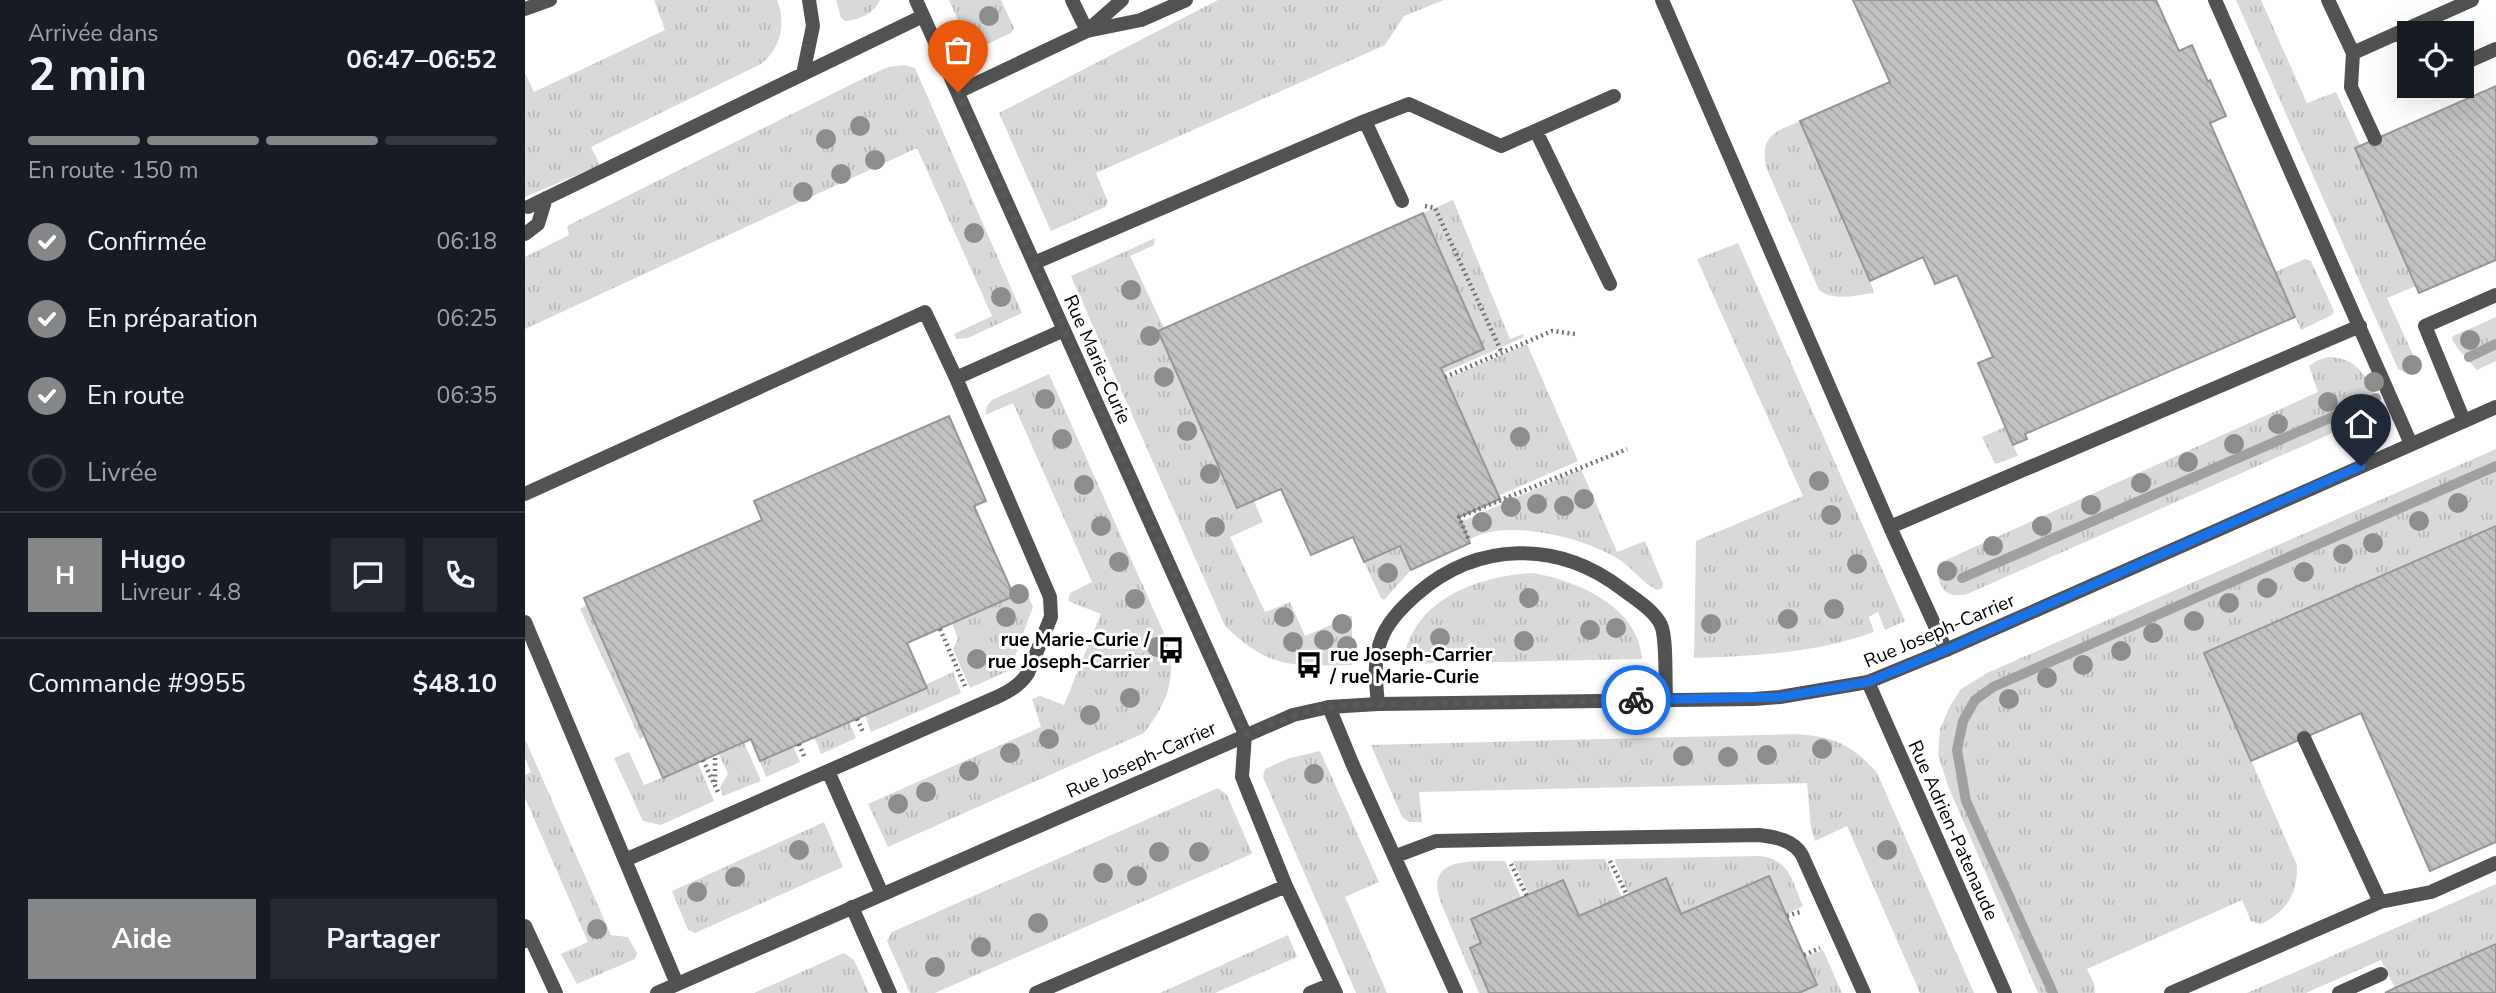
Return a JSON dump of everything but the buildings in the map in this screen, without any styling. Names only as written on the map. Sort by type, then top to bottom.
[{"type":"street","points":[[525,9],[549,0]]},
{"type":"street","points":[[803,74],[813,26],[809,0]]},
{"type":"street","name":"Rue Marie-Curie","points":[[916,0],[1245,734]]},
{"type":"street","points":[[1072,0],[1087,31]]},
{"type":"street","points":[[1087,31],[1122,0]]},
{"type":"street","points":[[958,92],[1087,31],[1141,20],[1186,0]]},
{"type":"street","points":[[1662,0],[1946,650]]},
{"type":"street","points":[[2215,0],[2411,444]]},
{"type":"street","points":[[2328,0],[2353,53],[2351,87],[2375,139]]},
{"type":"street","points":[[2425,21],[2472,0]]},
{"type":"street","points":[[528,207],[923,16]]},
{"type":"street","points":[[2353,53],[2397,33]]},
{"type":"street","points":[[2474,59],[2496,50]]},
{"type":"street","points":[[1034,263],[1409,104],[1501,146],[1614,96]]},
{"type":"street","points":[[1365,121],[1402,201]]},
{"type":"street","points":[[1536,131],[1610,284]]},
{"type":"street","points":[[525,234],[538,224],[546,198]]},
{"type":"street","points":[[2464,421],[2425,326],[2496,295]]},
{"type":"street","points":[[525,494],[925,312],[1050,597],[1051,617],[1028,673],[1013,690],[625,860]]},
{"type":"street","points":[[1890,527],[2360,326]]},
{"type":"street","points":[[956,378],[1064,330]]},
{"type":"street","name":"Rue Joseph-Carrier","points":[[657,993],[1293,715],[1329,706],[1378,704],[1780,697],[1868,682],[2496,407]]},
{"type":"street","points":[[1378,704],[1376,673],[1380,640],[1388,625],[1405,605],[1425,587],[1458,568],[1481,558],[1515,553],[1555,556],[1576,562],[1596,571],[1642,604],[1662,627],[1666,700]]},
{"type":"street","points":[[525,622],[677,984]]},
{"type":"street","name":"Rue Adrien-Patenaude","points":[[1868,682],[2005,993]]},
{"type":"street","points":[[1329,706],[1456,993]]},
{"type":"street","points":[[1245,734],[1243,777],[1286,886],[1334,988],[1310,993]]},
{"type":"street","points":[[2304,738],[2380,902]]},
{"type":"street","points":[[828,771],[882,894]]},
{"type":"street","points":[[1396,856],[1436,841],[1774,836],[1797,847],[1802,855],[1864,993]]},
{"type":"street","points":[[2171,993],[2380,902],[2431,892],[2496,863]]},
{"type":"street","points":[[1036,993],[1286,886]]},
{"type":"street","points":[[852,907],[890,993]]},
{"type":"street","points":[[527,935],[556,993]]},
{"type":"street","points":[[2339,993],[2381,974]]},
{"type":"path","points":[[1436,208],[1502,353]]},
{"type":"path","points":[[1445,377],[1552,331],[1575,334]]},
{"type":"path","points":[[1471,543],[1459,517],[1627,449]]},
{"type":"path","points":[[940,629],[967,690]]},
{"type":"path","points":[[715,755],[715,785]]},
{"type":"path","points":[[703,760],[721,799]]},
{"type":"path","points":[[1608,858],[1627,895]]},
{"type":"path","points":[[1509,860],[1527,896]]},
{"type":"path","points":[[1787,916],[1806,910]]},
{"type":"path","points":[[1804,955],[1820,948]]},
{"type":"green space","points":[[654,0],[777,0],[781,18],[780,35],[773,51],[761,64],[591,147],[600,165],[525,197],[525,73],[534,92],[665,30]]},
{"type":"green space","points":[[836,0],[880,0],[874,9],[865,15],[845,21],[841,18]]},
{"type":"green space","points":[[949,0],[1001,0],[1014,28],[1011,33],[972,51]]},
{"type":"green space","points":[[1218,0],[1444,0],[1404,16],[1385,45],[1096,173],[1108,202],[1105,207],[1051,231],[999,113]]},
{"type":"green space","points":[[2236,0],[2261,0],[2307,103],[2336,92],[2360,145],[2355,148],[2416,286],[2387,298],[2416,361],[2417,366],[2412,371],[2404,372],[2398,369]]},
{"type":"green space","points":[[904,65],[915,68],[1022,313],[968,338],[956,339],[954,334],[992,316],[917,148],[525,329],[525,257],[569,235],[567,226],[856,82],[888,67]]},
{"type":"green space","points":[[1800,121],[1874,293],[1839,297],[1819,290],[1766,167],[1765,148],[1771,136]]},
{"type":"green space","points":[[1453,200],[1510,339],[1523,334],[1524,337],[1443,373],[1441,368],[1484,349],[1423,213]]},
{"type":"green space","points":[[1155,238],[1154,245],[1130,256],[1164,328],[1158,331],[1237,508],[1254,501],[1263,522],[1230,537],[1265,612],[1290,602],[1305,636],[1340,621],[1338,615],[1352,616],[1352,665],[1313,666],[1283,662],[1256,651],[1225,626],[1071,276]]},
{"type":"green space","points":[[1738,243],[1905,621],[1885,630],[1878,612],[1869,617],[1874,632],[1830,645],[1763,654],[1694,658],[1696,541],[1803,496],[1697,259]]},
{"type":"green space","points":[[2305,259],[2311,261],[2334,311],[2332,315],[2301,330],[2275,272]]},
{"type":"green space","points":[[2496,317],[2496,361],[2477,370],[2458,349],[2453,336]]},
{"type":"green space","points":[[1527,344],[1578,461],[1498,496],[1446,379]]},
{"type":"green space","points":[[2328,357],[2347,360],[2360,370],[2378,401],[2371,416],[1965,595],[1950,594],[1942,586],[1938,574],[1939,563],[2318,392],[2309,366]]},
{"type":"green space","points":[[1049,374],[1167,640],[1171,667],[1168,690],[1159,711],[1144,733],[888,847],[868,804],[1041,727],[1032,699],[1040,696],[1064,705],[1101,614],[1068,601],[1070,593],[1092,582],[1013,403],[985,415],[992,400]]},
{"type":"green space","points":[[2005,427],[2018,456],[1995,464],[1982,437]]},
{"type":"green space","points":[[2496,449],[2496,526],[2204,653],[2297,865],[2293,893],[2284,908],[2261,924],[2251,921],[2242,900],[2087,969],[2094,983],[2095,993],[2038,993],[1948,786],[1938,754],[1940,729],[1961,689],[1987,673]]},
{"type":"green space","points":[[1581,469],[1617,552],[1645,541],[1663,584],[1662,588],[1654,588],[1606,552],[1567,538],[1524,530],[1503,530],[1484,533],[1469,540],[1461,522]]},
{"type":"green space","points":[[1400,546],[1411,570],[1384,600],[1364,562]]},
{"type":"green space","points":[[1533,573],[1569,582],[1618,611],[1630,625],[1638,641],[1642,659],[1403,664],[1409,642],[1419,623],[1433,608],[1450,596],[1490,579]]},
{"type":"green space","points":[[1024,585],[1033,607],[1010,670],[970,688],[953,649],[958,639],[952,623],[1013,597],[1011,591]]},
{"type":"green space","points":[[587,605],[645,736],[640,739],[580,609]]},
{"type":"green space","points":[[953,672],[961,693],[871,732],[865,715],[926,688],[925,685]]},
{"type":"green space","points":[[849,722],[856,738],[821,754],[814,737]]},
{"type":"green space","points":[[1795,734],[1841,743],[1859,755],[1877,773],[1974,993],[1920,993],[1847,826],[1815,841],[1811,828],[1807,783],[1419,792],[1422,822],[1409,822],[1402,817],[1371,745]]},
{"type":"green space","points":[[525,739],[611,935],[628,937],[637,953],[635,959],[577,984],[561,954],[588,942],[525,798],[525,775],[531,772],[525,758]]},
{"type":"green space","points":[[744,742],[761,781],[723,796],[720,787],[728,774],[719,754]]},
{"type":"green space","points":[[793,746],[800,762],[766,777],[760,761]]},
{"type":"green space","points":[[1320,751],[1379,882],[1345,897],[1387,993],[1356,993],[1263,777],[1265,769],[1290,758]]},
{"type":"green space","points":[[629,752],[644,785],[698,763],[714,801],[661,825],[643,821],[614,758]]},
{"type":"green space","points":[[1218,788],[1227,795],[1252,853],[1249,855],[935,993],[910,993],[887,941],[892,932]]},
{"type":"green space","points":[[824,822],[843,867],[695,933],[688,930],[672,891]]},
{"type":"green space","points":[[1769,858],[1784,867],[1803,906],[1786,915],[1769,876],[1681,914],[1629,894],[1614,859]]},
{"type":"green space","points":[[1605,859],[1622,898],[1579,916],[1563,880],[1529,894],[1513,861]]},
{"type":"green space","points":[[1505,861],[1521,898],[1481,943],[1470,949],[1489,993],[1479,993],[1441,903],[1437,887],[1439,876],[1454,864]]},
{"type":"green space","points":[[2496,884],[2496,944],[2395,988],[2381,960],[2306,993],[2247,993]]},
{"type":"green space","points":[[1288,935],[1297,957],[1215,993],[1160,993]]},
{"type":"green space","points":[[1823,950],[1842,993],[1800,993],[1817,985],[1805,957]]},
{"type":"green space","points":[[844,953],[854,960],[869,993],[754,993]]},
{"type":"waterway","points":[[2469,357],[2496,344]]},
{"type":"waterway","points":[[1962,578],[2376,398]]},
{"type":"waterway","points":[[2053,993],[1966,801],[1957,750],[1963,721],[1975,700],[1993,687],[2496,466]]},
{"type":"way so far","points":[[958,92],[1245,734],[1293,715],[1329,706],[1636,700]]},
{"type":"place","name":"rue Marie-Curie / rue Joseph-Carrier","points":[[1171,650]]},
{"type":"place","name":"rue Joseph-Carrier / rue Marie-Curie","points":[[1309,665]]},
{"type":"route","points":[[1636,700],[1780,697],[1868,682],[2361,466]]}]
